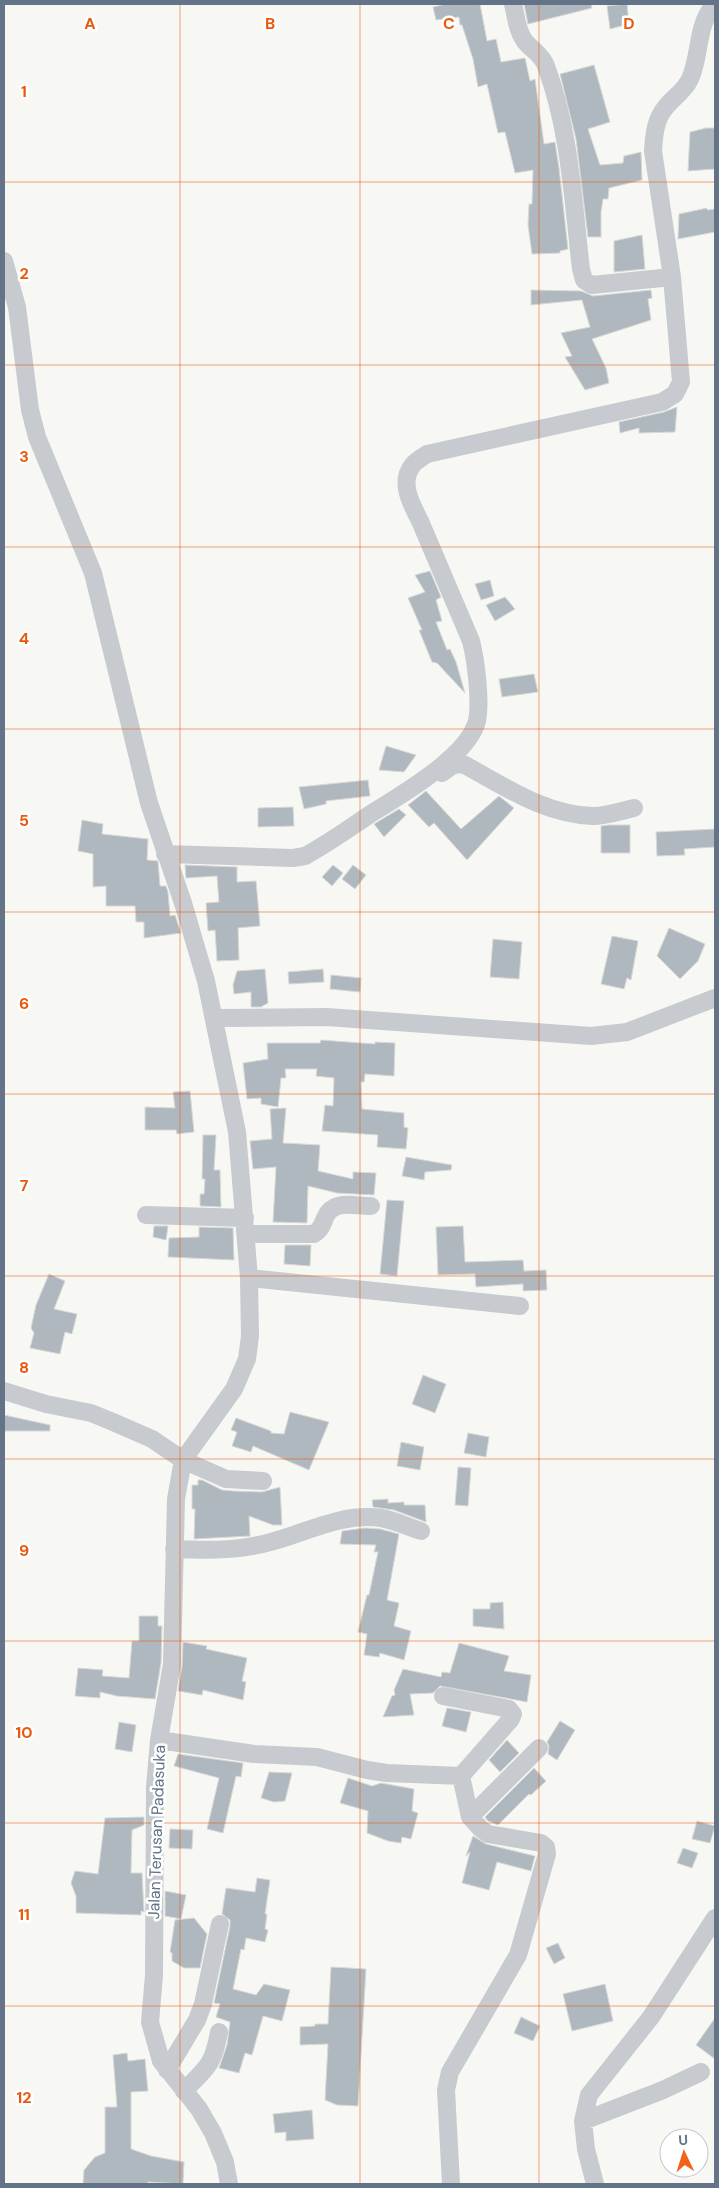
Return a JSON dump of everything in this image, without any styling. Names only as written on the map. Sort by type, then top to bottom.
[{"type":"street","points":[[513,4],[520,33],[525,42],[540,54],[546,65],[566,137],[581,269],[584,280],[592,285],[672,277]]},
{"type":"street","points":[[165,854],[293,858],[305,856],[430,776],[471,735],[477,720],[476,661],[471,641],[420,521],[410,503],[406,480],[412,465],[428,454],[662,402],[676,394],[681,382],[672,277],[653,151],[654,136],[658,121],[665,107],[681,94],[690,78],[704,18],[715,4]]},
{"type":"street","points":[[4,261],[17,307],[26,387],[32,419],[93,574],[140,773],[165,854],[196,942],[215,1018],[237,1132],[249,1278],[250,1336],[247,1359],[234,1389],[183,1460]]},
{"type":"street","points":[[430,776],[435,777],[453,765],[463,764],[544,806],[564,813],[595,816],[634,808]]},
{"type":"street","points":[[215,1018],[327,1017],[591,1036],[627,1032],[715,998]]},
{"type":"street","points":[[146,1215],[314,1234],[320,1231],[328,1209],[334,1206],[371,1206]]},
{"type":"street","points":[[249,1278],[520,1306]]},
{"type":"street","points":[[4,1391],[46,1404],[91,1413],[152,1439],[183,1460],[226,1479],[263,1481]]},
{"type":"street","name":"Jalan Terusan Padasuka","points":[[183,1460],[176,1499],[172,1664],[159,1740],[155,1787],[154,1975],[150,2022],[158,2052],[166,2070],[199,2109],[213,2133],[225,2162],[229,2184]]},
{"type":"street","points":[[174,1549],[216,1549],[259,1545],[324,1523],[364,1517],[382,1518],[421,1531]]},
{"type":"street","points":[[443,1696],[509,1709],[513,1714],[511,1719],[461,1776]]},
{"type":"street","points":[[159,1740],[254,1754],[317,1757],[367,1770],[387,1773],[461,1776]]},
{"type":"street","points":[[470,1817],[539,1748]]},
{"type":"street","points":[[451,2184],[446,2090],[450,2072],[518,1955],[547,1854],[546,1847],[541,1843],[488,1834],[481,1830],[470,1817],[461,1776]]},
{"type":"street","points":[[595,2184],[586,2149],[583,2121],[589,2095],[651,2017],[715,1918]]},
{"type":"street","points":[[166,2070],[197,2020],[203,2004],[220,1924]]},
{"type":"street","points":[[184,2091],[210,2064],[215,2055],[219,2032]]},
{"type":"street","points":[[583,2121],[663,2090],[701,2072]]},
{"type":"building","points":[[446,4],[480,4],[487,41],[496,39],[501,62],[525,58],[530,81],[535,79],[544,144],[555,142],[559,168],[568,249],[560,251],[560,253],[532,254],[528,225],[529,204],[532,204],[533,170],[515,173],[505,132],[498,133],[487,84],[478,87],[473,59],[462,25],[460,25],[459,17],[436,20],[433,7]]},
{"type":"building","points":[[524,4],[591,4],[592,8],[528,24]]},
{"type":"building","points":[[627,4],[629,24],[610,29],[607,6]]},
{"type":"building","points":[[594,65],[610,122],[588,129],[600,165],[623,163],[624,156],[641,152],[642,180],[609,188],[608,199],[603,199],[601,237],[588,237],[576,139],[560,74]]},
{"type":"building","points":[[715,128],[715,169],[688,171],[690,132]]},
{"type":"building","points":[[707,208],[707,210],[715,209],[715,232],[678,239],[679,214]]},
{"type":"building","points":[[642,235],[645,269],[614,272],[614,241]]},
{"type":"building","points":[[531,290],[581,291],[593,296],[651,290],[652,298],[648,299],[651,320],[592,339],[606,368],[609,383],[585,390],[565,357],[572,356],[561,333],[590,327],[582,300],[531,305]]},
{"type":"building","points":[[677,407],[675,432],[639,433],[639,428],[620,433],[619,422],[664,412]]},
{"type":"building","points":[[430,571],[441,597],[436,600],[442,621],[436,622],[447,650],[450,649],[456,662],[465,693],[437,663],[432,662],[419,630],[422,630],[408,598],[425,592],[415,575]]},
{"type":"building","points":[[490,580],[494,596],[481,600],[475,584]]},
{"type":"building","points":[[505,597],[515,609],[495,621],[486,605]]},
{"type":"building","points":[[534,674],[538,692],[502,697],[499,679]]},
{"type":"building","points":[[386,746],[416,755],[404,772],[379,770]]},
{"type":"building","points":[[368,780],[370,796],[326,801],[326,804],[304,809],[299,787]]},
{"type":"building","points":[[426,791],[461,829],[499,796],[514,808],[467,860],[434,823],[429,827],[408,805]]},
{"type":"building","points":[[293,807],[294,826],[258,827],[258,808]]},
{"type":"building","points":[[399,809],[406,815],[384,837],[374,824]]},
{"type":"building","points":[[82,820],[103,824],[102,834],[148,839],[147,860],[158,861],[160,886],[166,886],[170,916],[175,915],[181,933],[144,938],[144,922],[136,922],[135,906],[106,906],[106,886],[93,887],[93,854],[78,851]]},
{"type":"building","points":[[630,825],[630,853],[601,853],[601,826]]},
{"type":"building","points":[[715,829],[715,847],[684,849],[685,855],[657,856],[656,832]]},
{"type":"building","points":[[185,865],[237,867],[237,882],[256,881],[260,926],[238,928],[239,960],[217,961],[215,930],[208,931],[206,903],[219,902],[217,876],[186,878]]},
{"type":"building","points":[[333,865],[343,873],[332,886],[322,877]]},
{"type":"building","points":[[353,865],[366,875],[355,889],[342,879]]},
{"type":"building","points":[[669,928],[705,944],[698,961],[680,979],[657,956]]},
{"type":"building","points":[[612,936],[638,941],[631,980],[627,978],[624,989],[601,984]]},
{"type":"building","points":[[493,939],[522,942],[519,979],[490,977]]},
{"type":"building","points":[[265,969],[268,1003],[261,1007],[251,1007],[251,992],[234,994],[233,985],[237,971]]},
{"type":"building","points":[[323,969],[324,982],[289,984],[288,972]]},
{"type":"building","points":[[331,975],[361,978],[360,992],[330,989]]},
{"type":"building","points":[[321,1040],[375,1044],[375,1042],[395,1043],[394,1076],[365,1074],[364,1082],[361,1082],[362,1109],[404,1113],[404,1127],[408,1128],[406,1149],[377,1147],[378,1135],[322,1131],[325,1105],[333,1106],[334,1078],[316,1076],[317,1069],[285,1069],[286,1078],[281,1078],[278,1107],[261,1104],[261,1098],[247,1099],[243,1063],[268,1059],[267,1043],[320,1043]]},
{"type":"building","points":[[190,1091],[194,1132],[177,1134],[176,1130],[145,1130],[145,1107],[175,1108],[173,1092]]},
{"type":"building","points":[[286,1108],[283,1143],[320,1145],[318,1171],[353,1179],[353,1172],[376,1173],[374,1195],[337,1193],[308,1186],[307,1223],[273,1222],[276,1167],[253,1169],[250,1141],[272,1139],[270,1109]]},
{"type":"building","points":[[203,1135],[216,1135],[214,1170],[220,1170],[221,1207],[200,1206],[200,1194],[204,1194],[205,1179],[202,1179]]},
{"type":"building","points":[[406,1157],[452,1165],[451,1170],[425,1172],[424,1180],[402,1176]]},
{"type":"building","points":[[387,1200],[404,1201],[397,1276],[380,1274]]},
{"type":"building","points":[[154,1226],[168,1226],[166,1240],[153,1237]]},
{"type":"building","points":[[463,1226],[465,1262],[523,1260],[524,1271],[546,1270],[547,1290],[523,1291],[523,1284],[476,1287],[475,1274],[438,1275],[436,1227]]},
{"type":"building","points":[[199,1227],[233,1228],[234,1260],[168,1257],[169,1238],[199,1237]]},
{"type":"building","points":[[285,1245],[311,1245],[310,1266],[284,1264]]},
{"type":"building","points":[[49,1274],[65,1281],[54,1309],[77,1314],[72,1334],[65,1332],[60,1354],[30,1348],[34,1333],[31,1328],[36,1305]]},
{"type":"building","points":[[423,1375],[446,1384],[435,1413],[412,1404]]},
{"type":"building","points":[[290,1412],[329,1422],[309,1470],[253,1446],[251,1452],[232,1446],[237,1432],[231,1430],[236,1418],[271,1431],[271,1433],[284,1434]]},
{"type":"building","points":[[4,1415],[50,1425],[50,1431],[4,1431]]},
{"type":"building","points":[[468,1433],[489,1437],[486,1457],[464,1453]]},
{"type":"building","points":[[401,1442],[424,1447],[420,1470],[397,1466]]},
{"type":"building","points":[[458,1467],[471,1468],[468,1506],[455,1505]]},
{"type":"building","points":[[198,1480],[202,1480],[222,1490],[262,1492],[280,1487],[282,1525],[273,1525],[249,1516],[250,1536],[194,1539],[195,1509],[192,1509],[192,1485],[198,1485]]},
{"type":"building","points":[[388,1499],[388,1503],[404,1502],[404,1505],[425,1505],[426,1522],[394,1510],[373,1507],[372,1500]]},
{"type":"building","points":[[365,1528],[380,1529],[399,1534],[387,1600],[399,1603],[394,1626],[411,1631],[404,1660],[380,1653],[379,1657],[364,1655],[367,1634],[358,1632],[367,1595],[369,1595],[378,1552],[374,1552],[376,1545],[340,1544],[342,1531]]},
{"type":"building","points":[[503,1602],[504,1629],[473,1626],[473,1609],[490,1609],[490,1603]]},
{"type":"building","points":[[139,1616],[158,1616],[158,1626],[162,1626],[161,1663],[155,1699],[117,1696],[100,1692],[100,1698],[75,1696],[78,1668],[103,1670],[102,1676],[129,1678],[132,1641],[139,1641]]},
{"type":"building","points":[[183,1642],[207,1646],[206,1649],[247,1658],[242,1681],[246,1682],[243,1700],[203,1690],[202,1695],[178,1691]]},
{"type":"building","points":[[459,1643],[509,1656],[504,1671],[531,1675],[527,1702],[440,1686],[433,1693],[410,1694],[414,1715],[383,1717],[392,1696],[395,1695],[394,1690],[403,1669],[441,1677],[442,1672],[450,1673]]},
{"type":"building","points":[[447,1708],[471,1712],[466,1732],[442,1726]]},
{"type":"building","points":[[560,1721],[575,1730],[557,1760],[548,1754],[549,1746],[547,1742]]},
{"type":"building","points":[[119,1722],[136,1725],[132,1752],[115,1749]]},
{"type":"building","points":[[507,1740],[519,1753],[500,1772],[489,1760]]},
{"type":"building","points":[[178,1754],[243,1763],[241,1777],[236,1776],[223,1833],[207,1829],[219,1778],[174,1766]]},
{"type":"building","points":[[534,1768],[546,1781],[531,1795],[529,1794],[498,1825],[488,1821],[485,1817]]},
{"type":"building","points":[[269,1772],[292,1773],[285,1801],[274,1802],[261,1798]]},
{"type":"building","points":[[348,1778],[372,1786],[381,1783],[414,1789],[412,1811],[418,1813],[411,1839],[402,1837],[401,1843],[388,1841],[367,1833],[368,1811],[340,1803]]},
{"type":"building","points":[[144,1817],[144,1825],[132,1830],[131,1873],[142,1873],[144,1912],[141,1911],[141,1915],[76,1913],[76,1896],[71,1883],[75,1871],[98,1874],[105,1818]]},
{"type":"building","points":[[697,1821],[715,1826],[710,1843],[692,1839]]},
{"type":"building","points":[[170,1829],[193,1830],[192,1849],[169,1848]]},
{"type":"building","points":[[473,1836],[486,1844],[535,1856],[531,1871],[497,1862],[489,1890],[462,1883],[470,1852],[466,1856]]},
{"type":"building","points":[[683,1848],[698,1853],[692,1868],[677,1863]]},
{"type":"building","points":[[257,1878],[270,1880],[265,1914],[267,1914],[265,1929],[268,1930],[265,1942],[246,1938],[244,1950],[241,1949],[233,1989],[256,1995],[264,1984],[290,1990],[282,2021],[263,2016],[252,2055],[245,2053],[239,2073],[219,2068],[227,2045],[230,2022],[216,2017],[220,2004],[214,2003],[230,1926],[230,1920],[222,1914],[226,1888],[255,1892]]},
{"type":"building","points":[[165,1891],[186,1895],[181,1919],[165,1916]]},
{"type":"building","points":[[194,1918],[207,1934],[200,1968],[184,1968],[172,1961],[172,1953],[170,1952],[175,1920]]},
{"type":"building","points":[[558,1943],[565,1958],[554,1964],[546,1948]]},
{"type":"building","points":[[331,1967],[366,1969],[358,2106],[337,2105],[325,2100],[328,2044],[300,2045],[300,2027],[328,2024]]},
{"type":"building","points":[[605,1984],[613,2021],[572,2031],[563,1994]]},
{"type":"building","points":[[521,2017],[540,2026],[533,2041],[514,2033]]},
{"type":"building","points":[[715,2018],[715,2059],[696,2045]]},
{"type":"building","points":[[127,2053],[128,2061],[145,2059],[148,2091],[131,2092],[131,2149],[151,2156],[184,2162],[183,2184],[148,2182],[146,2184],[83,2184],[84,2170],[95,2157],[105,2153],[105,2107],[117,2107],[113,2055]]},
{"type":"building","points":[[312,2110],[314,2139],[286,2141],[286,2132],[275,2133],[273,2114]]}]
